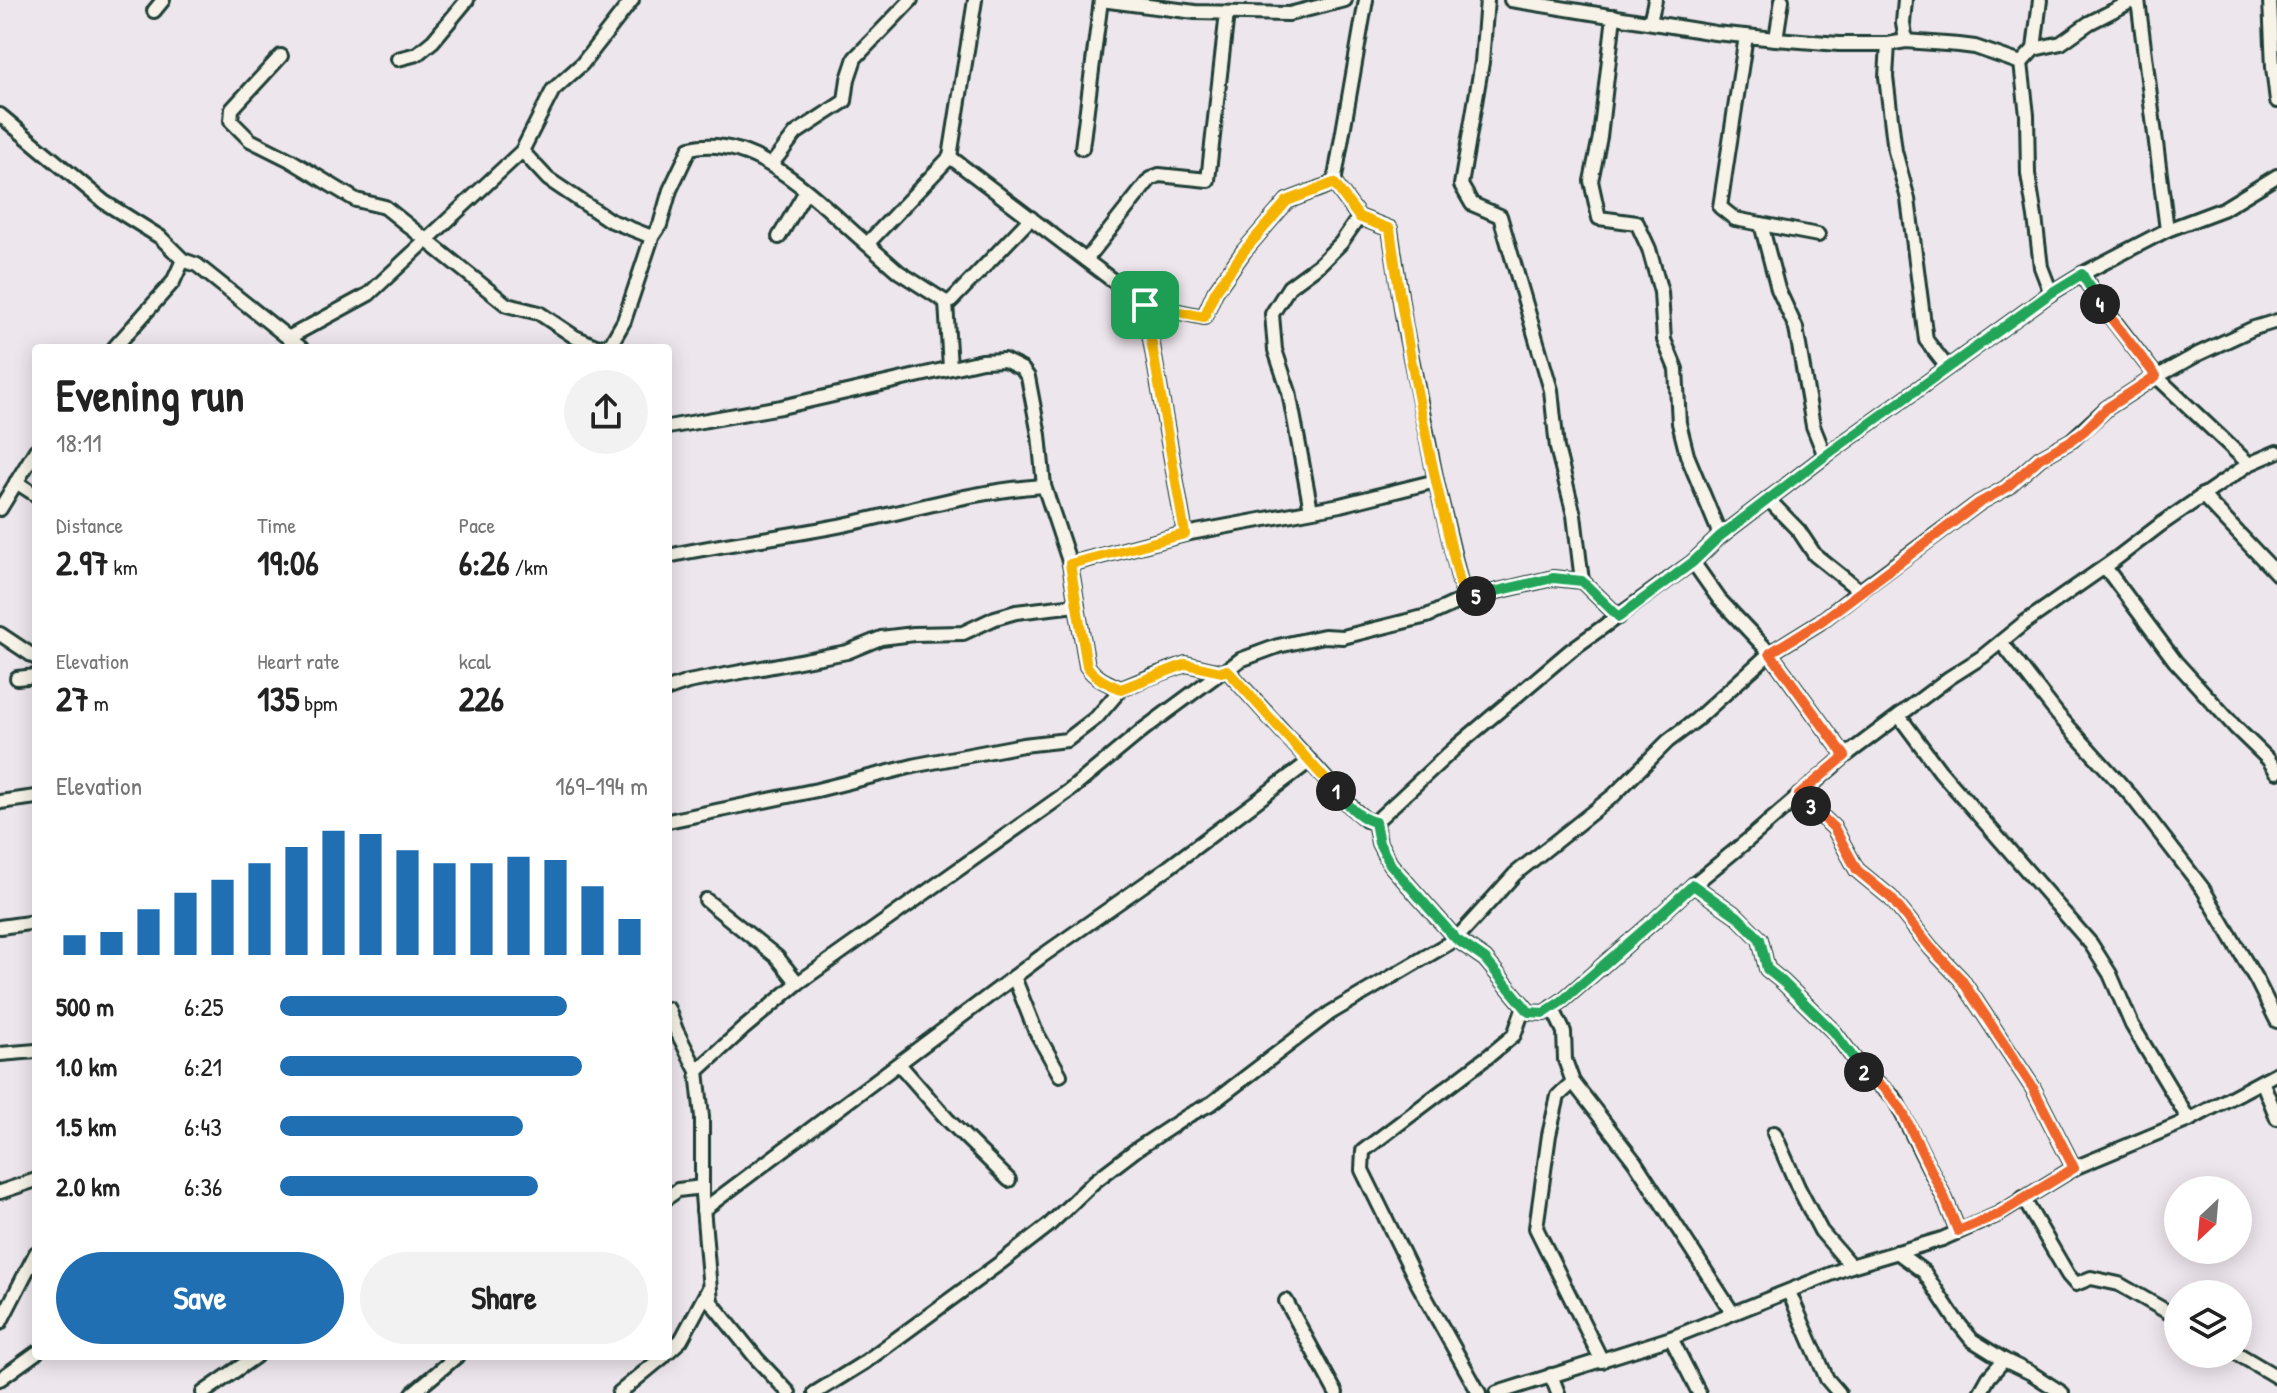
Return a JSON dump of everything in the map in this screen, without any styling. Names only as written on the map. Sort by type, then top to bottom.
[{"type":"street","points":[[154,11],[163,0]]},
{"type":"street","points":[[398,59],[417,54],[433,41],[467,0]]},
{"type":"street","points":[[288,338],[369,294],[522,151],[553,90],[582,64],[632,0]]},
{"type":"street","points":[[771,165],[796,133],[845,101],[855,58],[911,0]]},
{"type":"street","points":[[867,244],[950,157],[975,0]]},
{"type":"street","points":[[1082,148],[1101,0],[1196,6],[1227,13],[1289,14],[1324,2],[1345,0]]},
{"type":"street","points":[[1366,0],[1334,183],[1359,217],[1390,229],[1405,328],[1464,599]]},
{"type":"street","points":[[1487,0],[1482,62],[1461,185],[1472,204],[1500,216],[1551,390],[1557,448],[1574,515],[1582,581]]},
{"type":"street","points":[[1511,0],[1746,36],[1888,44],[1906,41],[1975,47],[2021,63]]},
{"type":"street","points":[[1650,22],[1655,0]]},
{"type":"street","points":[[1776,39],[1782,0]]},
{"type":"street","points":[[1905,0],[1903,23],[1906,41]]},
{"type":"street","points":[[2034,49],[2040,0]]},
{"type":"street","points":[[2051,293],[2041,267],[2028,174],[2027,115],[2021,63],[2034,49],[2061,43],[2089,23],[2136,0],[2167,230]]},
{"type":"street","points":[[2270,0],[2277,101]]},
{"type":"street","points":[[1086,260],[1150,179],[1159,175],[1208,180],[1227,13]]},
{"type":"street","points":[[1614,16],[1600,137],[1591,181],[1599,218],[1637,223],[1649,249],[1661,292],[1664,340],[1676,369],[1679,423],[1687,455],[1719,537]]},
{"type":"street","points":[[1746,36],[1720,207],[1735,219],[1818,235]]},
{"type":"street","points":[[1888,44],[1886,77],[1895,151],[1908,199],[1926,340],[1947,367]]},
{"type":"street","points":[[281,56],[232,109],[231,121],[250,140],[356,200],[385,207],[507,305],[539,313],[591,344]]},
{"type":"street","points":[[0,115],[104,202],[160,237],[183,260],[197,265],[296,344]]},
{"type":"street","points":[[611,344],[624,321],[652,237],[660,225],[670,190],[690,148],[749,153],[771,165],[806,191],[899,272],[946,302],[951,301],[1031,218]]},
{"type":"street","points":[[522,151],[548,179],[609,220],[652,237]]},
{"type":"street","points":[[950,157],[1145,305],[1204,317],[1215,292],[1244,251],[1287,201],[1334,183]]},
{"type":"street","points":[[1375,822],[1456,747],[1559,660],[1693,562],[1719,537],[1768,499],[1947,367],[2082,274],[2167,230],[2223,209],[2277,176]]},
{"type":"street","points":[[779,237],[806,191]]},
{"type":"street","points":[[1311,510],[1289,392],[1275,350],[1272,314],[1289,287],[1320,264],[1341,243],[1359,217]]},
{"type":"street","points":[[1761,224],[1778,289],[1796,328],[1813,426],[1825,456]]},
{"type":"street","points":[[118,344],[173,282],[183,260]]},
{"type":"street","points":[[2082,274],[2100,303],[2156,376],[2249,464]]},
{"type":"street","points":[[946,302],[950,368]]},
{"type":"street","points":[[1145,305],[1185,534]]},
{"type":"street","points":[[815,1393],[865,1362],[1000,1263],[1137,1149],[1212,1103],[1330,1013],[1456,939],[1515,874],[1614,795],[1668,741],[1770,653],[1820,622],[1979,503],[2006,488],[2040,458],[2072,440],[2107,408],[2156,376],[2198,354],[2254,328],[2277,321]]},
{"type":"street","points":[[672,426],[781,407],[982,361],[1004,360],[1022,369],[1028,377],[1039,435],[1044,486],[1070,564],[1087,666],[1103,682],[1121,689]]},
{"type":"street","points":[[1375,822],[1379,843],[1390,864],[1456,939],[1485,959],[1529,1012],[1544,1013],[1593,976],[1693,885],[1845,756],[2202,495],[2249,464],[2277,452]]},
{"type":"street","points":[[0,509],[32,456]]},
{"type":"street","points":[[1070,564],[1185,534],[1311,510],[1436,481]]},
{"type":"street","points":[[16,482],[32,492]]},
{"type":"street","points":[[672,555],[854,522],[1005,488],[1044,486]]},
{"type":"street","points":[[2202,495],[2277,574]]},
{"type":"street","points":[[1768,499],[1799,531],[1815,555],[1860,591]]},
{"type":"street","points":[[1693,562],[1719,599],[1770,653],[1845,756]]},
{"type":"street","points":[[2105,567],[2175,661],[2277,772]]},
{"type":"street","points":[[697,1071],[798,983],[1069,791],[1144,729],[1240,660],[1278,646],[1324,636],[1343,637],[1427,616],[1464,599],[1553,578],[1582,581],[1619,617]]},
{"type":"street","points":[[672,688],[847,652],[881,638],[963,633],[1016,612],[1076,605]]},
{"type":"street","points":[[0,634],[32,655]]},
{"type":"street","points":[[2001,642],[2058,715],[2133,798],[2203,889],[2277,1021]]},
{"type":"street","points":[[672,820],[817,790],[917,765],[1067,740],[1097,717],[1121,689],[1186,664],[1224,671],[1353,809],[1366,820],[1375,822]]},
{"type":"street","points":[[17,678],[32,676]]},
{"type":"street","points":[[1899,716],[1940,771],[2091,944],[2110,974],[2132,1025],[2189,1120]]},
{"type":"street","points":[[703,1210],[1310,761]]},
{"type":"street","points":[[1799,795],[1834,828],[1857,870],[1891,898],[1931,948],[1961,979],[2033,1088],[2074,1168]]},
{"type":"street","points":[[0,802],[32,798]]},
{"type":"street","points":[[1693,885],[1737,916],[1760,939],[1767,969],[1834,1032],[1861,1068],[1895,1099],[1958,1231]]},
{"type":"street","points":[[706,900],[777,957],[798,983]]},
{"type":"street","points":[[0,927],[32,923]]},
{"type":"street","points":[[1014,977],[1035,1030],[1060,1075]]},
{"type":"street","points":[[1479,1393],[1418,1284],[1362,1170],[1363,1151],[1514,1035],[1524,1007]]},
{"type":"street","points":[[1552,1007],[1564,1032],[1565,1060],[1573,1082],[1635,1162],[1732,1312]]},
{"type":"street","points":[[672,1033],[697,1071],[702,1117],[703,1210],[711,1302],[789,1393]]},
{"type":"street","points":[[0,1054],[32,1051]]},
{"type":"street","points":[[899,1064],[947,1119],[1009,1180]]},
{"type":"street","points":[[1497,1393],[1671,1338],[1851,1266],[1942,1239],[1999,1214],[2074,1168],[2189,1120],[2277,1073]]},
{"type":"street","points":[[2262,1081],[2277,1118]]},
{"type":"street","points":[[1573,1082],[1558,1096],[1549,1135],[1536,1228],[1602,1361]]},
{"type":"street","points":[[1774,1133],[1821,1231],[1851,1266]]},
{"type":"street","points":[[0,1192],[32,1181]]},
{"type":"street","points":[[672,1194],[678,1190],[702,1187]]},
{"type":"street","points":[[2023,1198],[2076,1284],[2091,1278],[2119,1284],[2164,1310]]},
{"type":"street","points":[[1897,1252],[1924,1272],[1972,1340],[2062,1393]]},
{"type":"street","points":[[0,1323],[32,1261]]},
{"type":"street","points":[[672,1348],[681,1340],[711,1285]]},
{"type":"street","points":[[1789,1292],[1827,1379],[1839,1393]]},
{"type":"street","points":[[1286,1301],[1336,1393]]},
{"type":"street","points":[[1671,1338],[1699,1393]]},
{"type":"street","points":[[0,1379],[32,1356]]},
{"type":"street","points":[[203,1393],[250,1360]]},
{"type":"street","points":[[413,1393],[452,1360]]},
{"type":"street","points":[[619,1393],[659,1360]]},
{"type":"street","points":[[1980,1393],[2004,1360]]},
{"type":"street","points":[[2252,1362],[2277,1377]]},
{"type":"street","points":[[1551,1375],[1558,1393]]},
{"type":"route","points":[[1334,183],[1359,217],[1390,229],[1405,328],[1464,599],[1553,578],[1582,581],[1619,617],[1825,456],[2051,293],[2082,274],[2100,303],[2156,376],[2107,408],[2072,440],[2040,458],[2006,488],[1979,503],[1820,622],[1770,653],[1845,756],[1799,795],[1834,828],[1857,870],[1891,898],[1931,948],[1961,979],[2033,1088],[2074,1168],[1999,1214],[1958,1231],[1895,1099],[1870,1078],[1834,1032],[1767,969],[1760,939],[1737,916],[1693,885],[1562,1001],[1544,1013],[1529,1012],[1485,959],[1456,939],[1390,864],[1379,843],[1375,822],[1366,820],[1353,809],[1227,670],[1221,672],[1186,664],[1121,689],[1093,674],[1087,666],[1070,564],[1185,534],[1145,305],[1204,317],[1215,292],[1244,251],[1287,201],[1334,183]]}]
